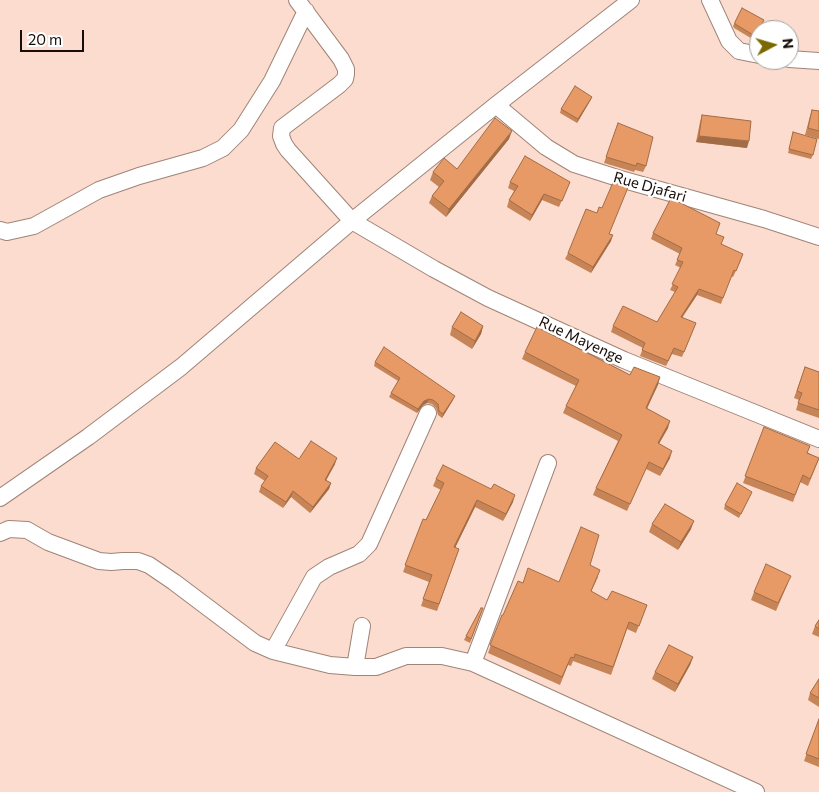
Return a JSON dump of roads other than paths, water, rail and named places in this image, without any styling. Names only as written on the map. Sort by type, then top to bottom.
[{"type":"street","points":[[0,498],[88,437],[181,367],[352,221],[496,105],[631,0]]},
{"type":"street","points":[[710,0],[729,41],[739,50],[749,52]]},
{"type":"street","points":[[0,230],[7,232],[34,226],[99,190],[139,176],[203,158],[223,148],[241,130],[272,81],[301,6]]},
{"type":"street","name":"Rue Mayenge","points":[[301,6],[341,58],[346,74],[345,79],[339,85],[282,128],[281,136],[288,150],[352,221],[488,298],[624,360],[819,439]]},
{"type":"street","points":[[799,60],[819,61]]},
{"type":"street","name":"Rue Djafari","points":[[496,105],[546,147],[574,164],[764,219],[819,237]]},
{"type":"street","points":[[274,651],[314,577],[329,567],[359,554],[369,544],[428,413]]},
{"type":"street","points":[[473,663],[548,463]]},
{"type":"street","points":[[0,533],[9,529],[27,530],[48,542],[99,561],[138,561],[149,565],[255,643],[274,651],[330,665],[355,667],[376,667],[406,656],[442,656],[473,663],[756,792]]},
{"type":"street","points":[[355,667],[362,626]]}]
